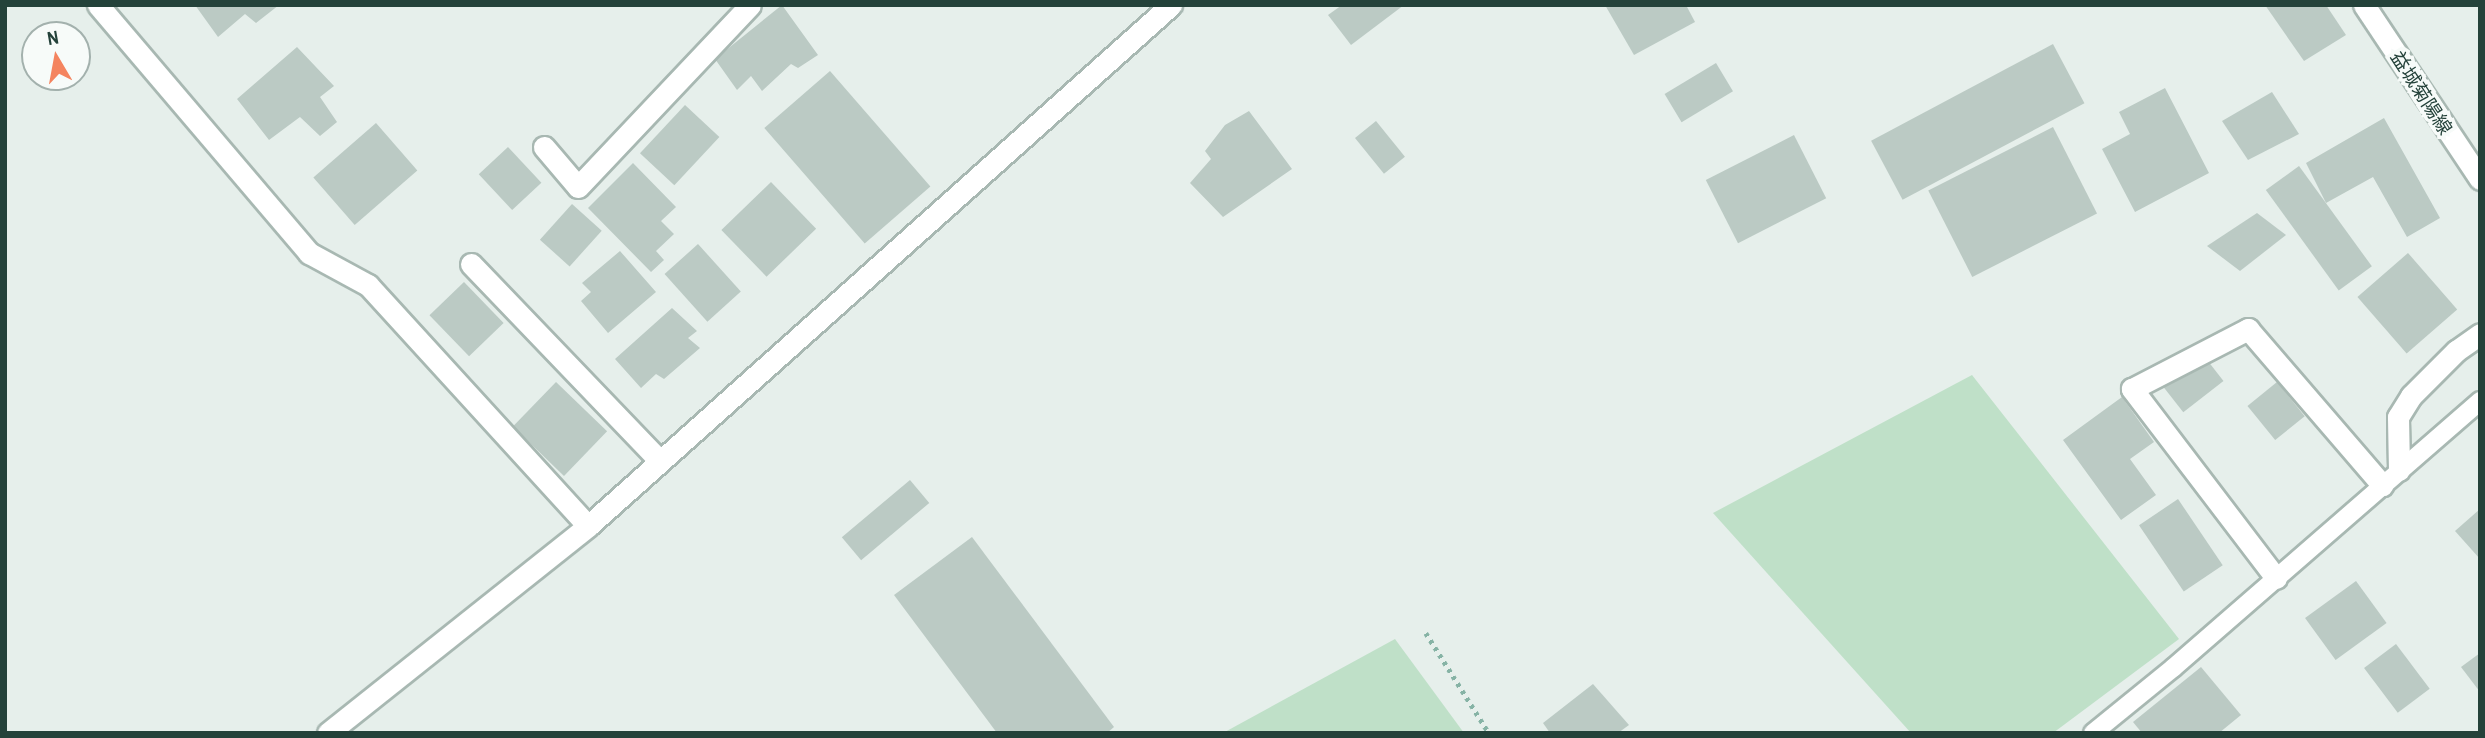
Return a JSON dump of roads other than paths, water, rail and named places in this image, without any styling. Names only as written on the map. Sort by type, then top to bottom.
[{"type":"street","points":[[98,5],[309,253],[368,285],[588,526]]},
{"type":"street","points":[[544,147],[578,187],[750,5]]},
{"type":"street","points":[[328,733],[588,526],[1171,5]]},
{"type":"street","name":"益城菊陽線","points":[[2364,5],[2480,180]]},
{"type":"street","points":[[471,264],[660,461]]},
{"type":"street","points":[[2276,579],[2132,389],[2248,329],[2382,485]]},
{"type":"street","points":[[2399,470],[2398,417],[2411,396],[2456,351],[2480,334]]},
{"type":"lane","points":[[2093,733],[2276,579],[2480,401]]}]
